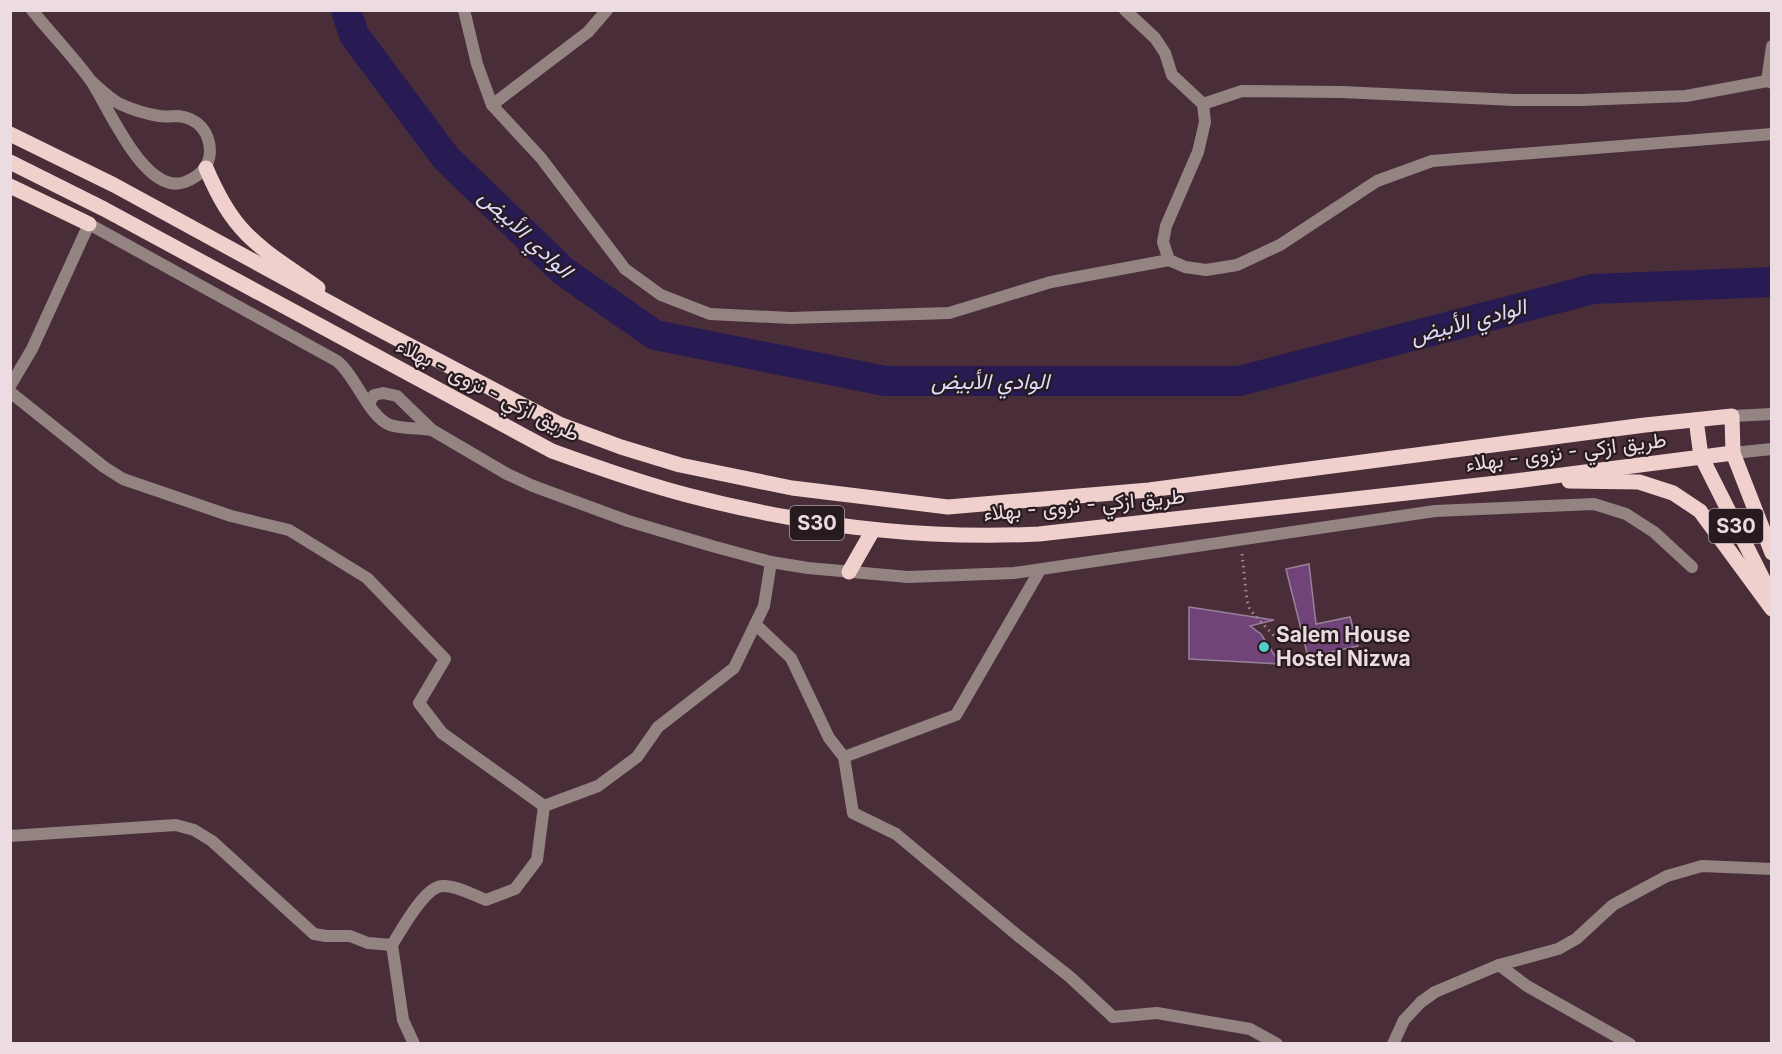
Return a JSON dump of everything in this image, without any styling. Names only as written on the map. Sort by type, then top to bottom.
[{"type":"main road","name":"طريق ازكي - نزوى - بهلاء","points":[[10,134],[114,185],[367,323],[559,424],[621,447],[680,465],[792,488],[948,507],[1149,490],[1732,416]]},
{"type":"main road","name":"طريق ازكي - نزوى - بهلاء","points":[[10,162],[104,209],[552,451],[616,474],[687,495],[816,522],[873,530],[988,536],[1040,534],[1515,481],[1733,453]]},
{"type":"main road","points":[[206,168],[226,207],[240,227],[255,242],[367,323]]},
{"type":"main road","points":[[10,186],[89,224]]},
{"type":"main road","name":"S30","points":[[1732,416],[1733,453],[1772,553]]},
{"type":"main road","name":"S30","points":[[1696,420],[1701,456],[1772,595]]},
{"type":"main road","points":[[1515,481],[1639,482],[1673,493],[1700,511],[1772,609]]},
{"type":"main road","points":[[849,572],[873,530]]},
{"type":"street","points":[[32,10],[91,81],[119,131],[139,159],[155,176],[166,181],[181,183],[194,178],[206,168],[210,154],[209,138],[204,128],[195,121],[180,116],[160,116],[119,104],[91,81]]},
{"type":"street","points":[[464,10],[477,64],[492,105],[542,158],[625,269],[661,295],[710,314],[791,318],[949,313],[1051,282],[1169,260],[1185,267],[1206,270],[1237,265],[1280,245],[1377,181],[1432,161],[1772,134]]},
{"type":"street","points":[[492,105],[588,32],[607,10]]},
{"type":"street","points":[[1125,10],[1155,38],[1165,53],[1172,75],[1203,104],[1205,122],[1198,152],[1166,226],[1163,243],[1169,260]]},
{"type":"street","points":[[1203,104],[1242,91],[1341,92],[1515,100],[1686,96],[1769,82],[1772,46]]},
{"type":"street","points":[[10,386],[32,349],[89,224],[338,361],[346,368],[376,415],[383,422],[393,426],[432,430]]},
{"type":"street","points":[[10,392],[104,467],[123,478],[231,516],[290,530],[367,578],[445,659],[419,703],[442,733],[544,806]]},
{"type":"street","points":[[369,403],[374,395],[383,393],[398,396],[432,430],[507,474],[533,486],[628,521],[771,562],[808,568],[908,577],[1014,573],[1435,511],[1594,504],[1626,514],[1654,532],[1692,567]]},
{"type":"street","points":[[1732,416],[1772,414]]},
{"type":"street","points":[[1733,453],[1772,449]]},
{"type":"street","points":[[544,806],[598,786],[637,757],[658,727],[734,668],[764,606],[771,562]]},
{"type":"street","points":[[844,757],[956,715],[1040,570]]},
{"type":"street","points":[[755,624],[791,658],[829,738],[844,757],[853,813],[896,834],[1070,977],[1113,1017],[1157,1013],[1250,1029],[1276,1044]]},
{"type":"street","points":[[414,1044],[403,1020],[392,945],[426,894],[439,885],[450,886],[486,900],[515,889],[537,860],[544,806]]},
{"type":"street","points":[[10,836],[176,825],[194,830],[212,841],[314,934],[350,936],[368,943],[392,945]]},
{"type":"street","points":[[1393,1044],[1404,1020],[1421,1002],[1435,992],[1499,965],[1558,949],[1576,939],[1613,905],[1667,876],[1702,866],[1772,869]]},
{"type":"street","points":[[1499,965],[1527,986],[1630,1044]]},
{"type":"path","points":[[1240,540],[1246,601],[1250,610],[1276,638]]},
{"type":"building","points":[[1309,564],[1316,624],[1350,617],[1358,646],[1308,657],[1286,569]]},
{"type":"building","points":[[1189,607],[1274,620],[1250,626],[1261,634],[1280,664],[1189,659]]},
{"type":"waterway","name":"الوادي الأبيض","points":[[346,10],[354,35],[446,158],[563,271],[655,335],[885,381],[1239,381],[1593,289],[1772,282]]},
{"type":"place","name":"Salem House Hostel Nizwa","points":[[1264,647]]}]
